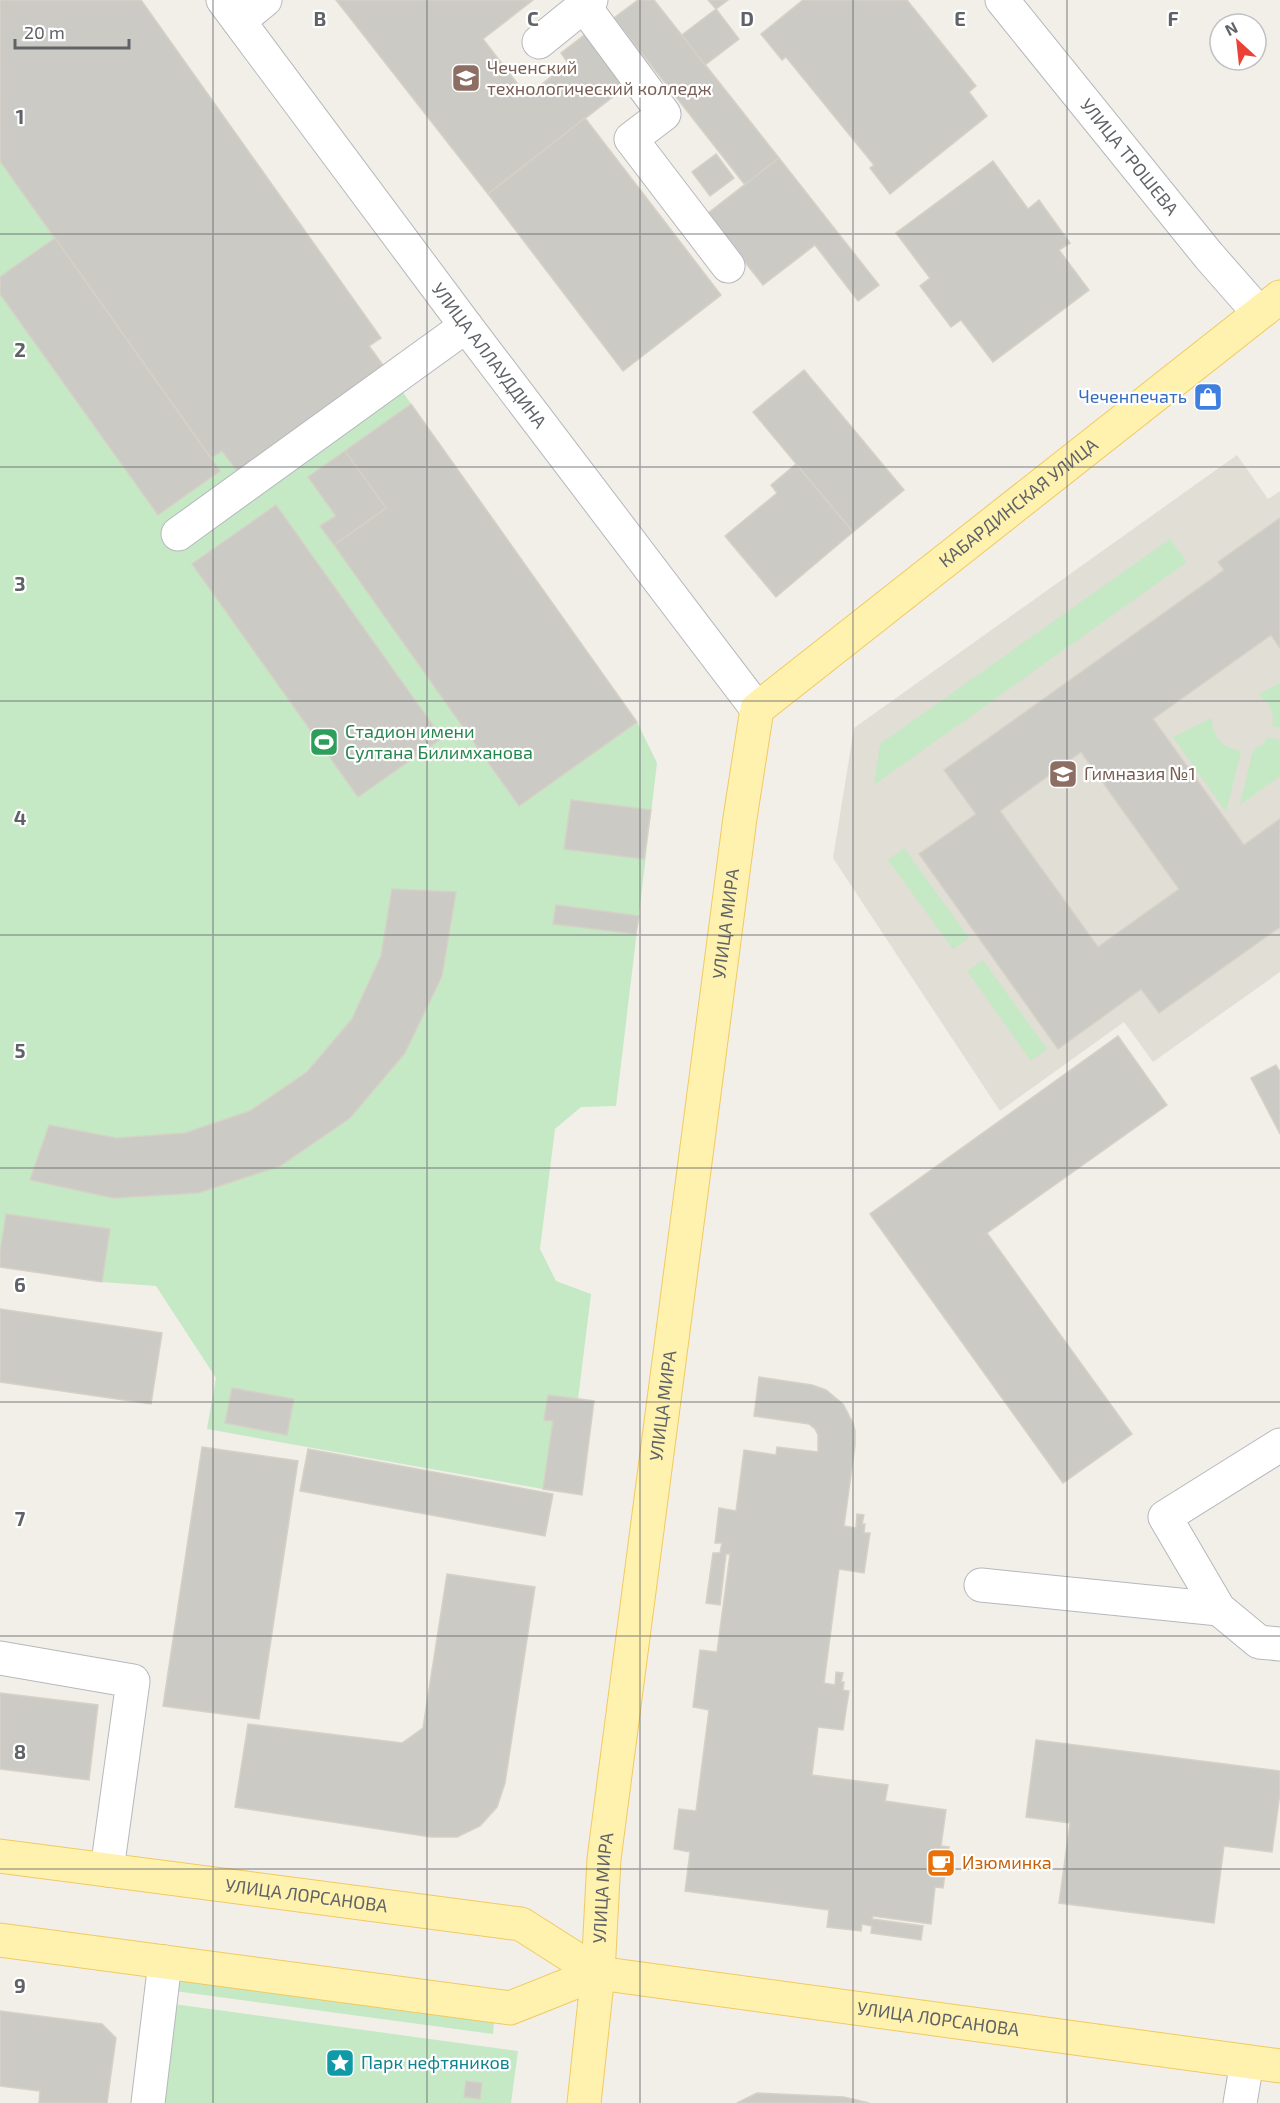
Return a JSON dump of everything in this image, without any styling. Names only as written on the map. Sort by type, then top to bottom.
[{"type":"main road","name":"КАБАРДИНСКАЯ УЛИЦА","points":[[757,709],[1269,305]]},
{"type":"main road","name":"УЛИЦА МИРА","points":[[584,2103],[598,1974],[604,1859],[740,818],[757,709]]},
{"type":"main road","name":"УЛИЦА ЛОРСАНОВА","points":[[0,1856],[521,1923],[598,1974],[1280,2066]]},
{"type":"main road","name":"УЛИЦА ЛОРСАНОВА","points":[[0,1940],[510,2008],[598,1974]]},
{"type":"street","points":[[231,10],[265,0]]},
{"type":"street","name":"УЛИЦА ТРОШЕВА","points":[[1002,0],[1209,256],[1269,305]]},
{"type":"street","points":[[538,42],[587,3],[664,114],[631,139],[728,266]]},
{"type":"street","name":"УЛИЦА АЛЛАУДДИНА","points":[[231,10],[466,326],[757,709]]},
{"type":"street","points":[[178,534],[466,326]]},
{"type":"street","points":[[1269,1643],[1219,1609],[1165,1518],[1280,1445]]},
{"type":"street","points":[[981,1585],[1219,1609]]},
{"type":"street","points":[[0,1658],[133,1681],[107,1870]]},
{"type":"street","points":[[148,2103],[165,1962]]},
{"type":"street","points":[[1240,2103],[1247,2062]]},
{"type":"shaded area","name":"Гимназия №1","points":[[1237,455],[1268,499],[1280,491],[1280,972],[1153,1062],[1124,1022],[1000,1111],[833,858],[854,728]]},
{"type":"green space","name":"Стадион имени Султана Билимханова","points":[[0,0],[141,0],[381,338],[370,346],[637,722],[657,763],[616,1106],[581,1107],[555,1129],[540,1249],[556,1281],[591,1294],[578,1399],[594,1401],[582,1495],[207,1429],[216,1378],[156,1286],[102,1282],[0,1267]]},
{"type":"green space","points":[[1170,539],[1187,562],[874,785],[880,744]]},
{"type":"green space","points":[[1280,683],[1280,728],[1272,726],[1273,716],[1270,708],[1258,694]]},
{"type":"green space","points":[[1212,718],[1212,725],[1219,740],[1234,750],[1241,751],[1226,812],[1173,737]]},
{"type":"green space","points":[[1268,737],[1280,740],[1280,776],[1240,805],[1253,750],[1263,744]]},
{"type":"green space","points":[[904,848],[969,938],[953,949],[888,860]]},
{"type":"green space","points":[[983,960],[1047,1049],[1031,1061],[967,971]]},
{"type":"green space","points":[[177,1978],[494,2021],[493,2034],[175,1991]]},
{"type":"green space","name":"Парк нефтяников","points":[[173,2004],[518,2051],[511,2103],[159,2103]]},
{"type":"building","points":[[0,0],[141,0],[381,338],[369,346],[385,368],[238,472],[222,451],[211,458],[0,161]]},
{"type":"building","points":[[336,0],[533,0],[483,39],[527,96],[568,63],[561,53],[587,33],[628,85],[488,194]]},
{"type":"building","points":[[638,0],[654,0],[779,158],[745,185],[614,18]]},
{"type":"building","points":[[708,0],[728,0],[716,9]]},
{"type":"building","points":[[803,0],[907,0],[976,86],[969,92],[987,116],[890,194],[870,168],[874,165],[786,57],[782,60],[761,34]]},
{"type":"building","points":[[716,9],[739,39],[705,65],[682,35]]},
{"type":"building","points":[[585,118],[721,295],[623,371],[488,194]]},
{"type":"building","points":[[716,154],[734,178],[710,196],[692,172]]},
{"type":"building","points":[[779,158],[879,285],[858,301],[815,245],[763,285],[707,214]]},
{"type":"building","points":[[993,161],[1028,209],[1039,200],[1070,243],[1059,250],[1089,290],[993,362],[961,320],[951,327],[920,286],[930,278],[896,233]]},
{"type":"building","points":[[55,238],[220,471],[158,515],[0,294],[0,277]]},
{"type":"building","points":[[804,370],[904,490],[853,532],[753,412]]},
{"type":"building","points":[[411,404],[637,722],[519,806],[334,545],[386,508],[345,451]]},
{"type":"building","points":[[345,451],[386,508],[334,545],[320,526],[336,516],[308,477]]},
{"type":"building","points":[[796,464],[853,532],[776,597],[725,536],[777,493],[771,485]]},
{"type":"building","points":[[276,505],[442,738],[358,797],[192,564]]},
{"type":"building","points":[[1280,518],[1280,648],[1271,635],[1153,719],[1244,845],[1280,819],[1280,927],[1159,1013],[1141,989],[1058,1049],[919,854],[976,814],[944,770],[1224,570],[1218,562]],"holes":[[[1081,752],[1179,889],[1098,947],[1000,811]]]},
{"type":"building","points":[[571,800],[651,810],[644,859],[564,849]]},
{"type":"building","points":[[392,889],[456,892],[442,976],[405,1053],[350,1118],[280,1166],[198,1193],[113,1198],[30,1180],[49,1125],[116,1138],[185,1133],[250,1111],[307,1072],[352,1019],[381,956]]},
{"type":"building","points":[[556,905],[639,916],[636,934],[553,924]]},
{"type":"building","points":[[1118,1036],[1167,1105],[987,1233],[1132,1434],[1063,1483],[870,1214]]},
{"type":"building","points":[[1276,1065],[1280,1072],[1280,1134],[1251,1078]]},
{"type":"building","points":[[6,1214],[110,1229],[102,1282],[0,1267]]},
{"type":"building","points":[[0,1309],[162,1333],[151,1404],[0,1382]]},
{"type":"building","points":[[759,1377],[812,1385],[826,1390],[843,1404],[853,1423],[855,1445],[844,1526],[856,1528],[857,1514],[864,1515],[862,1524],[865,1524],[864,1533],[870,1533],[864,1573],[839,1569],[824,1683],[835,1685],[836,1672],[843,1673],[841,1682],[844,1682],[843,1690],[849,1691],[843,1730],[818,1727],[812,1775],[888,1785],[885,1801],[946,1810],[941,1846],[949,1847],[943,1888],[935,1887],[931,1924],[873,1916],[872,1919],[923,1926],[921,1940],[871,1933],[872,1926],[862,1924],[861,1931],[827,1927],[829,1910],[685,1891],[690,1852],[674,1849],[679,1809],[696,1811],[709,1710],[693,1707],[700,1650],[717,1652],[730,1554],[726,1554],[720,1605],[706,1603],[713,1553],[720,1553],[722,1543],[715,1543],[719,1508],[736,1511],[744,1450],[776,1455],[777,1447],[818,1452],[818,1435],[809,1424],[754,1416]]},
{"type":"building","points":[[232,1388],[294,1399],[287,1435],[225,1423]]},
{"type":"building","points":[[548,1395],[594,1401],[582,1495],[543,1489],[553,1421],[544,1420]]},
{"type":"building","points":[[202,1447],[298,1461],[259,1719],[163,1706]]},
{"type":"building","points":[[308,1449],[553,1494],[545,1536],[300,1491]]},
{"type":"building","points":[[447,1574],[535,1587],[505,1783],[497,1807],[480,1826],[457,1837],[431,1837],[235,1807],[248,1724],[402,1743],[423,1728]]},
{"type":"building","points":[[0,1693],[98,1705],[89,1780],[0,1769]]},
{"type":"building","points":[[1036,1740],[1280,1771],[1280,1793],[1272,1852],[1224,1846],[1214,1923],[1059,1903],[1070,1823],[1026,1817]]},
{"type":"building","points":[[0,2011],[102,2024],[116,2038],[107,2103],[39,2103],[40,2091],[0,2086]]},
{"type":"building","points":[[466,2081],[482,2083],[480,2099],[464,2097]]},
{"type":"building","points":[[757,2093],[844,2097],[869,2103],[737,2103]]},
{"type":"place","name":"Чеченский технологический колледж","points":[[466,78]]},
{"type":"place","name":"Чеченпечать","points":[[1208,397]]},
{"type":"place","name":"Стадион имени Султана Билимханова","points":[[324,742]]},
{"type":"place","name":"Гимназия №1","points":[[1063,774]]},
{"type":"place","name":"Изюминка","points":[[941,1863]]},
{"type":"place","name":"Парк нефтяников","points":[[340,2063]]}]
